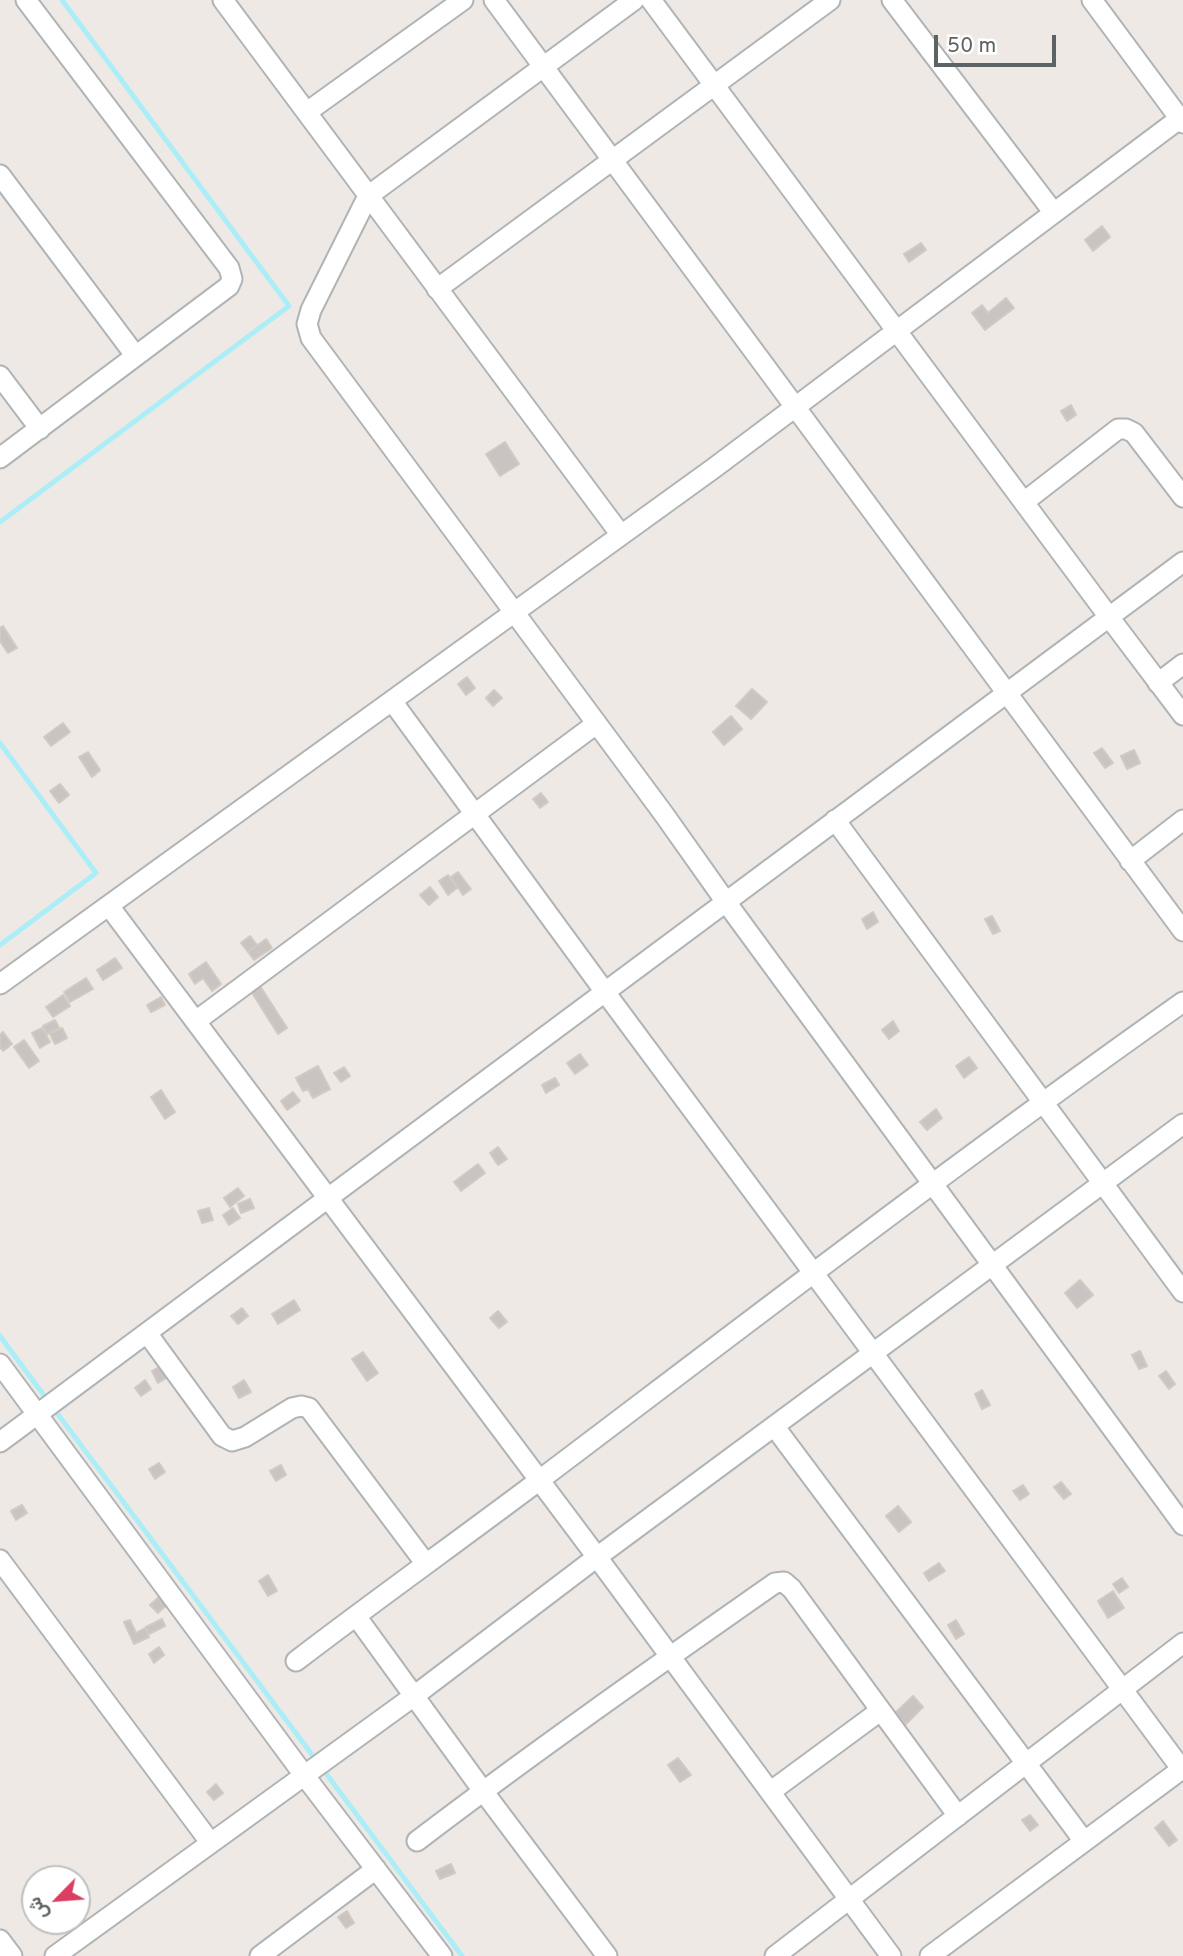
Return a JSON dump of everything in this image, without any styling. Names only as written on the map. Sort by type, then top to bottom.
[{"type":"street","points":[[0,458],[229,286],[232,279],[229,268],[26,0]]},
{"type":"street","points":[[223,0],[621,535]]},
{"type":"street","points":[[307,112],[463,0]]},
{"type":"street","points":[[494,0],[1183,932]]},
{"type":"street","points":[[634,0],[369,196],[311,310],[307,324],[311,338],[663,813],[1183,1525]]},
{"type":"street","points":[[651,0],[1183,715]]},
{"type":"street","points":[[892,0],[1054,213]]},
{"type":"street","points":[[0,984],[621,535],[1182,119],[1092,0]]},
{"type":"street","points":[[437,289],[714,85],[820,3]]},
{"type":"street","points":[[0,175],[135,355]]},
{"type":"street","points":[[0,376],[40,429]]},
{"type":"street","points":[[1024,502],[1118,429],[1133,433],[1183,496]]},
{"type":"street","points":[[0,1442],[1183,562]]},
{"type":"street","points":[[1158,682],[1183,664]]},
{"type":"street","points":[[392,701],[1182,1770],[930,1956]]},
{"type":"street","points":[[196,1021],[596,724]]},
{"type":"street","points":[[835,820],[1180,1282]]},
{"type":"street","points":[[1130,861],[1183,820]]},
{"type":"street","points":[[109,906],[597,1557],[891,1956]]},
{"type":"street","points":[[296,1661],[1043,1101],[1183,1002]]},
{"type":"street","points":[[55,1956],[414,1696],[597,1557],[1183,1124]]},
{"type":"street","points":[[147,1334],[222,1436],[232,1441],[245,1437],[292,1408],[309,1408],[426,1564]]},
{"type":"street","points":[[0,1364],[304,1775],[442,1956]]},
{"type":"street","points":[[774,1426],[1084,1841]]},
{"type":"street","points":[[0,1560],[211,1842]]},
{"type":"street","points":[[417,1841],[670,1657],[775,1583],[784,1581],[958,1816]]},
{"type":"street","points":[[356,1616],[607,1956]]},
{"type":"street","points":[[775,1956],[1183,1643]]},
{"type":"street","points":[[770,1792],[880,1711]]},
{"type":"street","points":[[261,1956],[376,1869]]},
{"type":"street","points":[[0,1940],[12,1956]]},
{"type":"building","points":[[1102,226],[1110,237],[1093,251],[1085,240]]},
{"type":"building","points":[[921,243],[926,250],[909,262],[904,254]]},
{"type":"building","points":[[1006,298],[1014,308],[985,330],[972,313],[982,305],[988,313]]},
{"type":"building","points":[[1071,405],[1076,415],[1067,421],[1061,411]]},
{"type":"building","points":[[505,442],[519,464],[500,476],[486,454]]},
{"type":"building","points":[[3,626],[17,648],[8,653],[0,641],[0,628]]},
{"type":"building","points":[[467,677],[475,688],[466,695],[458,684]]},
{"type":"building","points":[[752,689],[767,702],[751,719],[736,706]]},
{"type":"building","points":[[494,690],[502,698],[493,706],[486,698]]},
{"type":"building","points":[[731,716],[742,729],[724,745],[713,732]]},
{"type":"building","points":[[63,723],[70,732],[51,746],[44,737]]},
{"type":"building","points":[[1102,748],[1113,763],[1105,768],[1094,753]]},
{"type":"building","points":[[1134,750],[1140,763],[1127,769],[1121,756]]},
{"type":"building","points":[[88,752],[100,770],[92,777],[79,757]]},
{"type":"building","points":[[60,784],[69,795],[59,803],[50,791]]},
{"type":"building","points":[[541,793],[548,802],[540,808],[533,799]]},
{"type":"building","points":[[458,872],[471,889],[463,895],[451,877]]},
{"type":"building","points":[[448,875],[457,888],[448,895],[439,881]]},
{"type":"building","points":[[430,887],[438,897],[429,905],[420,895]]},
{"type":"building","points":[[873,912],[878,922],[867,929],[862,919]]},
{"type":"building","points":[[992,916],[1000,931],[993,934],[985,919]]},
{"type":"building","points":[[250,936],[257,945],[248,952],[241,943]]},
{"type":"building","points":[[266,939],[272,948],[254,960],[248,952]]},
{"type":"building","points":[[115,958],[122,968],[103,980],[97,970]]},
{"type":"building","points":[[206,962],[221,984],[212,991],[203,978],[195,984],[189,974]]},
{"type":"building","points":[[86,978],[93,989],[70,1002],[64,992]]},
{"type":"building","points":[[260,986],[287,1028],[278,1034],[251,991]]},
{"type":"building","points":[[63,995],[70,1006],[53,1017],[46,1007]]},
{"type":"building","points":[[161,997],[165,1005],[151,1012],[147,1005]]},
{"type":"building","points":[[55,1020],[59,1028],[47,1034],[43,1026]]},
{"type":"building","points":[[893,1021],[899,1031],[889,1039],[882,1030]]},
{"type":"building","points":[[42,1028],[50,1042],[40,1048],[32,1033]]},
{"type":"building","points":[[62,1028],[67,1038],[55,1044],[50,1034]]},
{"type":"building","points":[[3,1032],[12,1044],[3,1051],[0,1047],[0,1035]]},
{"type":"building","points":[[24,1040],[39,1061],[29,1068],[14,1047]]},
{"type":"building","points":[[580,1054],[588,1065],[575,1074],[567,1063]]},
{"type":"building","points":[[969,1057],[977,1068],[964,1078],[956,1066]]},
{"type":"building","points":[[318,1066],[330,1089],[313,1098],[308,1089],[303,1091],[296,1078]]},
{"type":"building","points":[[344,1067],[350,1076],[341,1082],[334,1073]]},
{"type":"building","points":[[555,1078],[559,1085],[546,1093],[542,1085]]},
{"type":"building","points":[[161,1090],[175,1112],[165,1119],[151,1097]]},
{"type":"building","points":[[293,1092],[300,1101],[287,1110],[281,1101]]},
{"type":"building","points":[[936,1109],[942,1118],[927,1130],[920,1122]]},
{"type":"building","points":[[498,1147],[507,1159],[498,1165],[490,1153]]},
{"type":"building","points":[[478,1164],[485,1173],[461,1191],[454,1182]]},
{"type":"building","points":[[238,1188],[244,1196],[230,1207],[224,1198]]},
{"type":"building","points":[[250,1199],[254,1208],[241,1213],[238,1204]]},
{"type":"building","points":[[209,1208],[213,1220],[202,1223],[198,1211]]},
{"type":"building","points":[[233,1208],[240,1218],[229,1225],[223,1215]]},
{"type":"building","points":[[1080,1280],[1093,1295],[1077,1308],[1065,1293]]},
{"type":"building","points":[[294,1300],[300,1310],[278,1324],[272,1314]]},
{"type":"building","points":[[242,1308],[248,1316],[238,1324],[231,1316]]},
{"type":"building","points":[[498,1311],[507,1322],[499,1328],[490,1318]]},
{"type":"building","points":[[1140,1351],[1147,1366],[1139,1369],[1132,1355]]},
{"type":"building","points":[[363,1352],[378,1373],[367,1381],[352,1359]]},
{"type":"building","points":[[161,1366],[168,1377],[158,1383],[152,1371]]},
{"type":"building","points":[[1166,1371],[1175,1384],[1169,1389],[1159,1376]]},
{"type":"building","points":[[145,1380],[151,1389],[141,1396],[135,1388]]},
{"type":"building","points":[[244,1380],[251,1392],[239,1398],[233,1387]]},
{"type":"building","points":[[982,1390],[990,1405],[982,1409],[975,1394]]},
{"type":"building","points":[[159,1463],[165,1472],[155,1479],[149,1469]]},
{"type":"building","points":[[281,1465],[286,1475],[276,1481],[270,1471]]},
{"type":"building","points":[[1061,1482],[1071,1494],[1064,1499],[1054,1487]]},
{"type":"building","points":[[1023,1485],[1029,1494],[1020,1500],[1013,1491]]},
{"type":"building","points":[[22,1505],[27,1513],[16,1520],[11,1511]]},
{"type":"building","points":[[898,1506],[911,1522],[899,1532],[886,1516]]},
{"type":"building","points":[[939,1563],[945,1571],[929,1581],[924,1573]]},
{"type":"building","points":[[268,1575],[277,1591],[268,1596],[259,1581]]},
{"type":"building","points":[[1122,1578],[1128,1587],[1119,1593],[1113,1584]]},
{"type":"building","points":[[1113,1591],[1124,1608],[1108,1618],[1098,1601]]},
{"type":"building","points":[[161,1595],[169,1603],[158,1613],[150,1605]]},
{"type":"building","points":[[162,1619],[165,1626],[149,1634],[146,1627]]},
{"type":"building","points":[[130,1620],[136,1633],[145,1628],[149,1637],[134,1644],[124,1622]]},
{"type":"building","points":[[956,1620],[964,1634],[956,1639],[948,1625]]},
{"type":"building","points":[[159,1647],[164,1655],[154,1663],[149,1654]]},
{"type":"building","points":[[913,1696],[923,1707],[906,1724],[895,1713]]},
{"type":"building","points":[[678,1758],[691,1775],[680,1782],[668,1765]]},
{"type":"building","points":[[216,1784],[223,1793],[214,1800],[207,1792]]},
{"type":"building","points":[[1030,1815],[1038,1825],[1030,1831],[1022,1820]]},
{"type":"building","points":[[1163,1821],[1177,1840],[1169,1846],[1155,1828]]},
{"type":"building","points":[[451,1864],[455,1873],[440,1879],[436,1871]]},
{"type":"building","points":[[347,1911],[354,1923],[346,1928],[338,1917]]},
{"type":"waterway","points":[[0,522],[289,306],[62,0]]},
{"type":"waterway","points":[[0,743],[96,873],[0,945]]},
{"type":"waterway","points":[[0,1336],[48,1401]]},
{"type":"waterway","points":[[54,1409],[316,1760]]},
{"type":"waterway","points":[[322,1768],[462,1956]]}]
